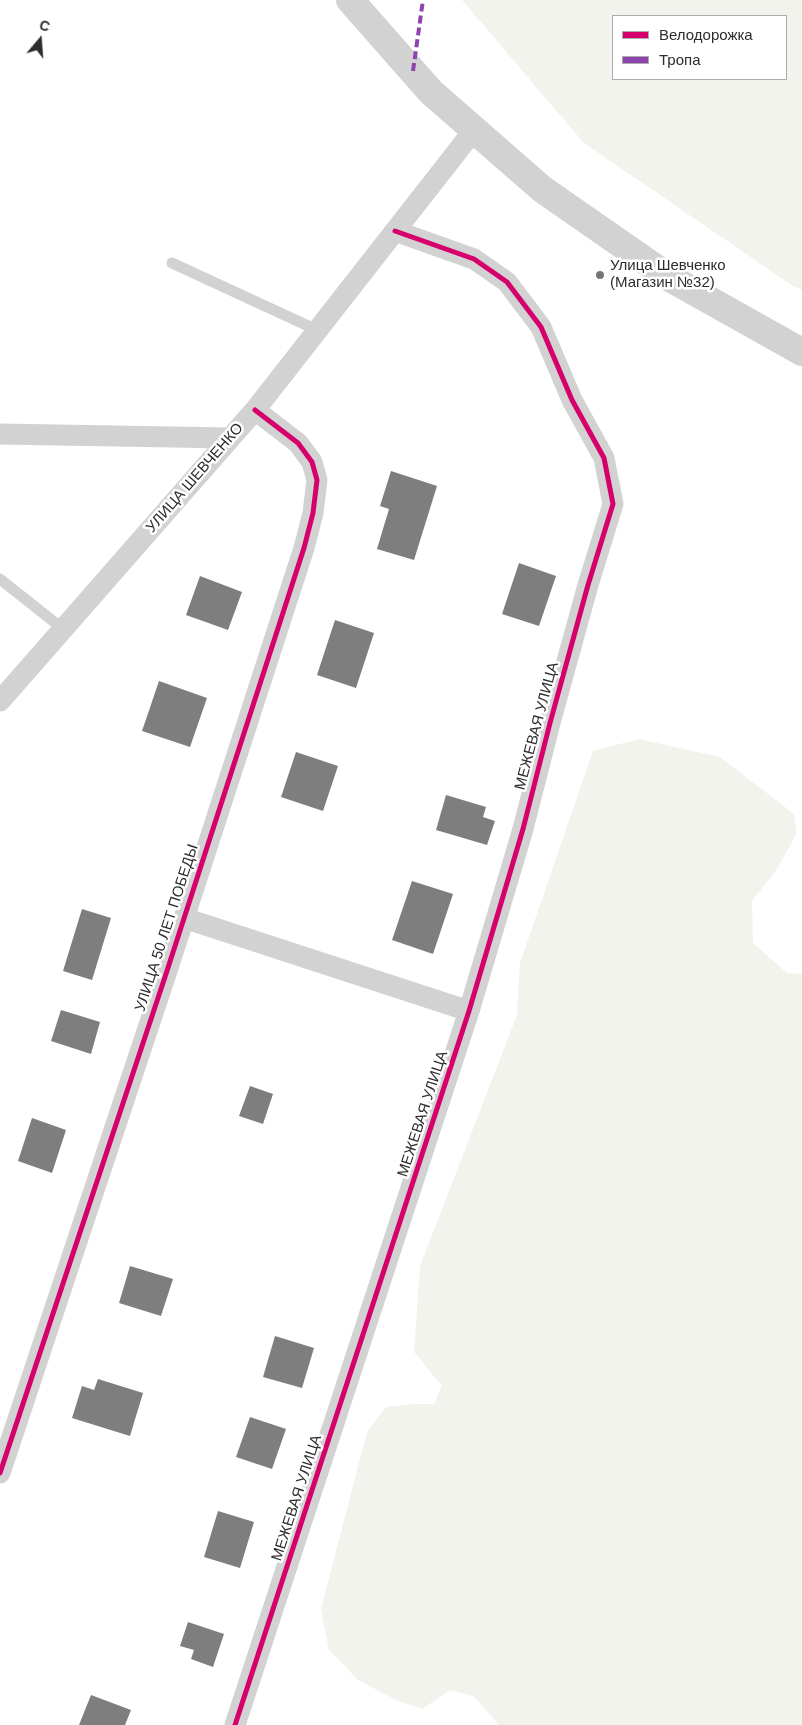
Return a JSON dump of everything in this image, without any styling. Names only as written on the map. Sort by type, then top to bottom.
[{"type":"street","points":[[350,0],[431,92],[542,189],[670,278],[802,352]]},
{"type":"street","name":"УЛИЦА ШЕВЧЕНКО","points":[[0,701],[255,410],[474,130]]},
{"type":"street","name":"МЕЖЕВАЯ УЛИЦА","points":[[236,1725],[469,1011],[523,829],[552,714],[613,504],[604,458],[572,400],[541,327],[507,282],[474,259],[395,231]]},
{"type":"street","name":"УЛИЦА 50 ЛЕТ ПОБЕДЫ","points":[[0,1472],[184,918],[301,557],[313,513],[317,480],[312,462],[298,443],[255,410]]},
{"type":"street","points":[[0,434],[230,438]]},
{"type":"street","points":[[184,918],[469,1011]]},
{"type":"lane","points":[[172,264],[317,330]]},
{"type":"lane","points":[[0,579],[63,629]]},
{"type":"shaded area","points":[[462,0],[802,0],[802,290],[793,286],[584,143]]},
{"type":"shaded area","points":[[639,739],[720,757],[794,814],[797,833],[777,869],[752,901],[753,943],[787,973],[802,974],[802,1725],[497,1725],[497,1722],[473,1696],[450,1690],[422,1709],[398,1701],[358,1680],[329,1650],[321,1609],[367,1432],[386,1407],[434,1404],[442,1386],[414,1352],[420,1266],[517,1015],[520,963],[593,751]]},
{"type":"building","points":[[391,471],[437,486],[414,560],[377,549],[389,509],[380,506]]},
{"type":"building","points":[[519,563],[556,576],[539,626],[502,614]]},
{"type":"building","points":[[200,576],[242,592],[228,630],[186,615]]},
{"type":"building","points":[[335,620],[374,633],[356,688],[317,675]]},
{"type":"building","points":[[159,681],[207,698],[190,747],[142,731]]},
{"type":"building","points":[[296,752],[338,766],[323,811],[281,797]]},
{"type":"building","points":[[446,795],[486,807],[483,817],[495,821],[487,845],[436,830]]},
{"type":"building","points":[[412,881],[453,894],[433,954],[392,940]]},
{"type":"building","points":[[82,909],[111,918],[92,980],[63,971]]},
{"type":"building","points":[[61,1010],[100,1022],[91,1054],[51,1041]]},
{"type":"building","points":[[250,1086],[273,1094],[263,1124],[239,1116]]},
{"type":"building","points":[[32,1118],[66,1130],[52,1173],[18,1161]]},
{"type":"building","points":[[130,1266],[173,1279],[161,1316],[119,1303]]},
{"type":"building","points":[[275,1336],[314,1348],[302,1388],[263,1377]]},
{"type":"building","points":[[98,1379],[143,1393],[130,1436],[72,1418],[82,1386],[94,1390]]},
{"type":"building","points":[[250,1417],[286,1429],[272,1469],[236,1457]]},
{"type":"building","points":[[218,1511],[254,1522],[240,1568],[204,1557]]},
{"type":"building","points":[[188,1622],[224,1634],[213,1667],[191,1659],[194,1650],[180,1646]]},
{"type":"building","points":[[91,1695],[131,1710],[125,1725],[79,1725]]},
{"type":"marked path","points":[[413,71],[423,0]]},
{"type":"cycle path","points":[[235,1725],[469,1011],[523,829],[588,585],[613,504],[604,458],[572,400],[541,327],[507,282],[474,259],[395,231]]},
{"type":"cycle path","points":[[0,1473],[165,977],[304,548],[313,513],[317,480],[312,462],[298,443],[255,410]]},
{"type":"place","name":"Улица Шевченко (Магазин №32)","points":[[600,275]]}]
